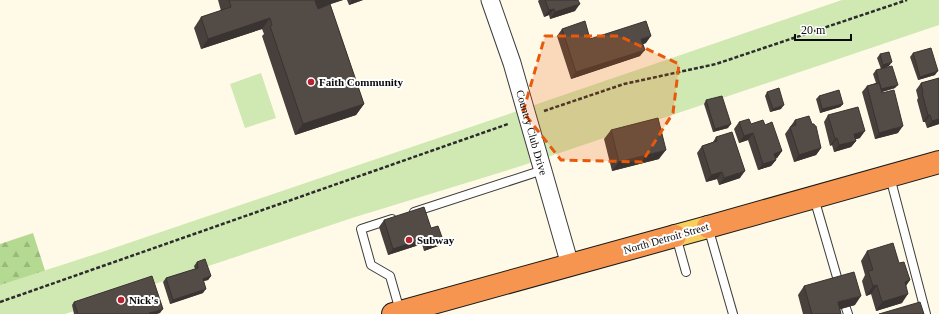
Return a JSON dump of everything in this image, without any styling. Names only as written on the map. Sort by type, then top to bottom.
[{"type":"highway","name":"North Detroit Street","points":[[708,226],[939,162]]},
{"type":"highway","name":"North Detroit Street","points":[[397,313],[675,236]]},
{"type":"main road","name":"North Detroit Street","points":[[675,236],[708,226]]},
{"type":"street","name":"Country Club Drive","points":[[490,0],[512,63],[570,265]]},
{"type":"lane","points":[[397,313],[390,276],[371,266],[361,229],[542,170]]},
{"type":"lane","points":[[890,175],[926,314]]},
{"type":"lane","points":[[814,197],[839,284]]},
{"type":"lane","points":[[708,226],[733,314]]},
{"type":"lane","points":[[675,236],[686,272]]},
{"type":"path","points":[[544,112],[624,84],[716,64],[908,0]]},
{"type":"path","points":[[0,302],[508,124]]},
{"type":"highlighted area","points":[[545,36],[619,36],[679,64],[673,113],[642,162],[561,160],[523,112]]},
{"type":"green space","points":[[842,0],[939,0],[939,25],[521,166],[352,218],[65,314],[0,314],[0,285],[105,251]]},
{"type":"green space","points":[[261,73],[276,118],[245,128],[230,84]]},
{"type":"green space","points":[[33,233],[56,305],[0,314],[0,244]]},
{"type":"building","name":"Faith Community","points":[[229,0],[318,0],[315,1],[318,9],[330,4],[364,104],[303,124],[270,26],[272,25],[270,18],[208,39],[201,17],[231,7]]},
{"type":"building","points":[[545,0],[578,0],[580,4],[555,12],[554,9],[549,10]]},
{"type":"building","points":[[585,21],[590,39],[646,21],[651,36],[641,39],[645,50],[576,72],[562,29]]},
{"type":"building","points":[[931,48],[938,71],[920,77],[913,53]]},
{"type":"building","points":[[889,52],[892,62],[883,65],[880,54]]},
{"type":"building","points":[[892,66],[898,85],[881,89],[876,70]]},
{"type":"building","points":[[939,78],[939,119],[932,121],[930,115],[928,115],[921,83]]},
{"type":"building","points":[[878,83],[880,84],[882,93],[894,90],[903,126],[879,133],[867,86]]},
{"type":"building","points":[[779,88],[784,105],[773,109],[767,92]]},
{"type":"building","points":[[839,90],[843,104],[822,109],[819,96]]},
{"type":"building","points":[[722,96],[731,124],[715,129],[706,100]]},
{"type":"building","points":[[858,107],[865,131],[854,134],[856,141],[839,145],[837,138],[835,139],[828,115]]},
{"type":"building","points":[[809,116],[812,124],[816,126],[821,148],[799,155],[790,127],[796,125],[795,120]]},
{"type":"building","points":[[658,118],[666,150],[619,162],[611,130]]},
{"type":"building","points":[[749,119],[751,124],[763,120],[765,125],[772,122],[782,151],[774,154],[776,160],[763,164],[753,133],[744,136],[739,122]]},
{"type":"building","points":[[732,132],[745,171],[724,178],[722,172],[711,175],[702,146],[717,141],[716,137]]},
{"type":"building","name":"Subway","points":[[424,207],[431,228],[438,226],[443,240],[429,244],[426,238],[393,249],[384,220]]},
{"type":"building","points":[[893,243],[899,263],[904,262],[910,280],[905,282],[908,294],[882,302],[877,285],[873,286],[868,271],[873,270],[867,251]]},
{"type":"building","points":[[205,259],[211,276],[203,279],[206,289],[173,300],[166,278],[198,268],[197,262]]},
{"type":"building","points":[[854,272],[861,296],[838,302],[841,314],[812,314],[804,286]]},
{"type":"building","name":"Nick's","points":[[152,276],[163,309],[149,313],[150,314],[78,314],[74,302]]},
{"type":"building","points":[[920,302],[924,314],[879,314]]},
{"type":"place","name":"Faith Community","points":[[311,82]]},
{"type":"place","name":"Subway","points":[[409,240]]},
{"type":"place","name":"Nick's","points":[[121,300]]}]
